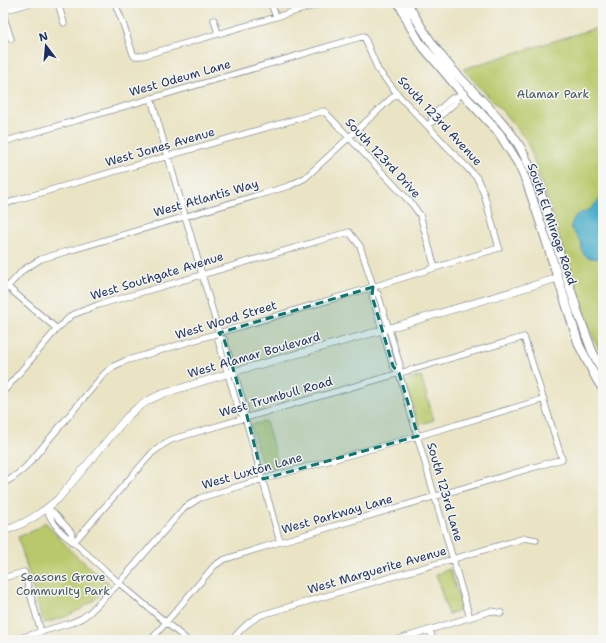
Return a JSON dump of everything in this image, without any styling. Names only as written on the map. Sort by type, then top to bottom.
[{"type":"main road","name":"South El Mirage Road","points":[[399,3],[420,43],[459,96],[499,133],[518,163],[541,224],[579,345],[588,365],[603,389]]},
{"type":"main road","name":"South El Mirage Road","points":[[407,3],[436,50],[505,127],[518,144],[529,164],[538,184],[592,351],[603,372]]},
{"type":"street","points":[[3,11],[31,3]]},
{"type":"street","points":[[58,3],[64,23]]},
{"type":"street","points":[[115,3],[134,56],[142,56],[324,3]]},
{"type":"street","points":[[272,3],[276,17]]},
{"type":"street","points":[[3,14],[11,39]]},
{"type":"street","points":[[214,20],[218,34]]},
{"type":"street","name":"South 123rd Avenue","points":[[364,36],[378,70],[397,93],[430,124],[477,178],[484,194],[499,248]]},
{"type":"street","name":"West Odeum Lane","points":[[3,142],[364,36]]},
{"type":"street","name":"West Atlantis Way","points":[[3,292],[5,284],[23,270],[41,259],[299,182],[397,93]]},
{"type":"street","points":[[430,124],[432,116],[452,98],[459,96]]},
{"type":"street","points":[[151,98],[219,336],[224,339],[230,373],[245,408],[245,417],[280,542]]},
{"type":"street","name":"South 123rd Drive","points":[[324,111],[412,204],[420,215],[435,268]]},
{"type":"street","name":"West Jones Avenue","points":[[3,205],[324,111]]},
{"type":"street","name":"West Southgate Avenue","points":[[3,392],[57,329],[72,315],[98,305],[349,232]]},
{"type":"street","name":"South 123rd Lane","points":[[349,232],[360,246],[374,290],[378,294],[386,329],[400,365],[399,373],[470,618]]},
{"type":"street","name":"West Wood Street","points":[[3,483],[11,479],[25,468],[104,374],[114,366],[125,361],[219,336],[374,290],[435,268],[499,248]]},
{"type":"street","name":"West Alamar Boulevard","points":[[3,532],[27,522],[47,509],[58,499],[127,417],[148,400],[162,394],[230,373],[558,278]]},
{"type":"street","points":[[5,284],[57,329]]},
{"type":"street","name":"West Trumbull Road","points":[[74,542],[152,453],[164,444],[173,439],[245,417],[524,336],[544,399]]},
{"type":"street","name":"West Luxton Lane","points":[[13,640],[71,623],[82,618],[119,583],[184,508],[200,498],[544,399]]},
{"type":"street","name":"West Parkway Lane","points":[[151,640],[214,566],[223,560],[562,459],[544,399]]},
{"type":"street","points":[[47,509],[54,513],[70,532],[74,542],[119,583],[187,640]]},
{"type":"street","name":"West Marguerite Avenue","points":[[232,640],[251,620],[261,615],[525,538],[536,540]]},
{"type":"street","points":[[3,578],[24,572],[41,632]]},
{"type":"street","points":[[396,640],[491,611],[501,614]]},
{"type":"street","points":[[430,630],[433,640]]},
{"type":"highlighted area","points":[[373,287],[372,296],[393,366],[399,373],[418,436],[263,479],[245,408],[224,339],[219,333]]},
{"type":"green space","name":"Alamar Park","points":[[603,26],[603,358],[589,328],[528,142],[504,113],[463,69]]},
{"type":"green space","points":[[421,376],[434,420],[418,425],[405,381]]},
{"type":"green space","points":[[266,421],[279,466],[264,470],[250,425]]},
{"type":"green space","name":"Seasons Grove Community Park","points":[[45,522],[74,554],[109,583],[96,598],[82,608],[64,617],[43,623],[18,537],[35,530]]},
{"type":"green space","points":[[450,569],[463,610],[448,614],[436,574]]},
{"type":"water","points":[[603,198],[603,259],[589,258],[584,255],[581,242],[572,230],[571,226],[576,215],[589,210]]}]
